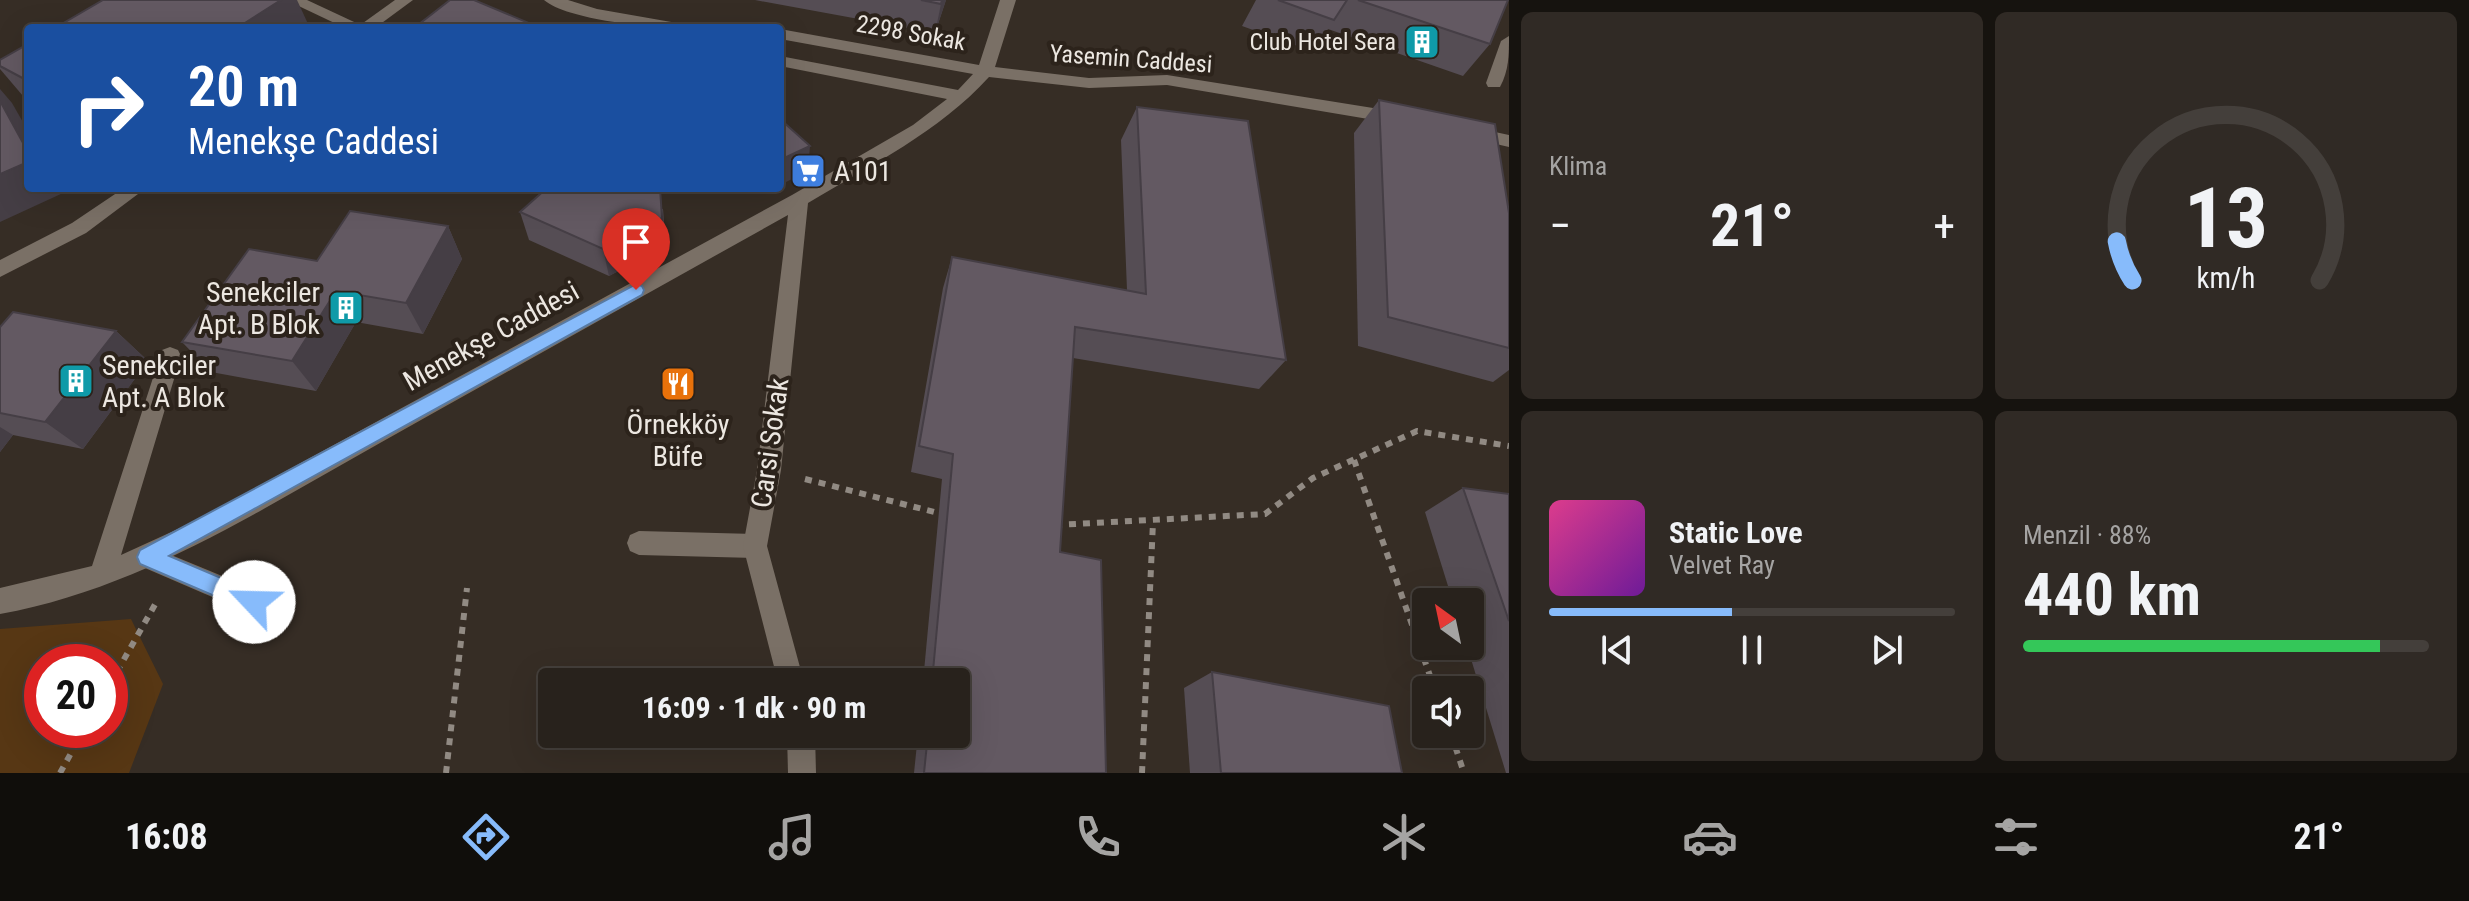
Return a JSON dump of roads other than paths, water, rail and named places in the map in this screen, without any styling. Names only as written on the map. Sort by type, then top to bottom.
[{"type":"street","points":[[294,0],[352,24]]},
{"type":"street","points":[[368,24],[405,0]]},
{"type":"street","points":[[552,0],[595,13],[655,24]]},
{"type":"street","points":[[595,13],[607,0]]},
{"type":"street","points":[[985,71],[1008,0]]},
{"type":"street","name":"2298 Sokak","points":[[784,35],[985,71]]},
{"type":"street","points":[[1494,83],[1509,41]]},
{"type":"street","name":"2298 Sokak","points":[[784,62],[962,96]]},
{"type":"street","name":"Menekşe Caddesi","points":[[0,601],[45,595],[102,575],[147,557],[214,523],[799,200],[919,129],[962,96],[985,71]]},
{"type":"street","name":"Yasemin Caddesi","points":[[985,71],[1089,83],[1167,80],[1417,121]]},
{"type":"street","points":[[1448,128],[1509,141]]},
{"type":"street","points":[[0,269],[79,228],[131,192]]},
{"type":"street","name":"Carsi Sokak","points":[[787,668],[755,546],[769,470],[799,200]]},
{"type":"street","points":[[102,575],[170,356]]},
{"type":"street","points":[[639,543],[755,546]]},
{"type":"street","points":[[147,557],[254,602]]},
{"type":"street","points":[[801,748],[802,773]]},
{"type":"place","name":"Club Hotel Sera","points":[[1422,42]]},
{"type":"place","name":"A101","points":[[808,171]]},
{"type":"place","name":"Senekciler Apt. B Blok","points":[[346,308]]},
{"type":"place","name":"Senekciler Apt. A Blok","points":[[76,381]]},
{"type":"place","name":"Örnekköy Büfe","points":[[678,384]]}]
